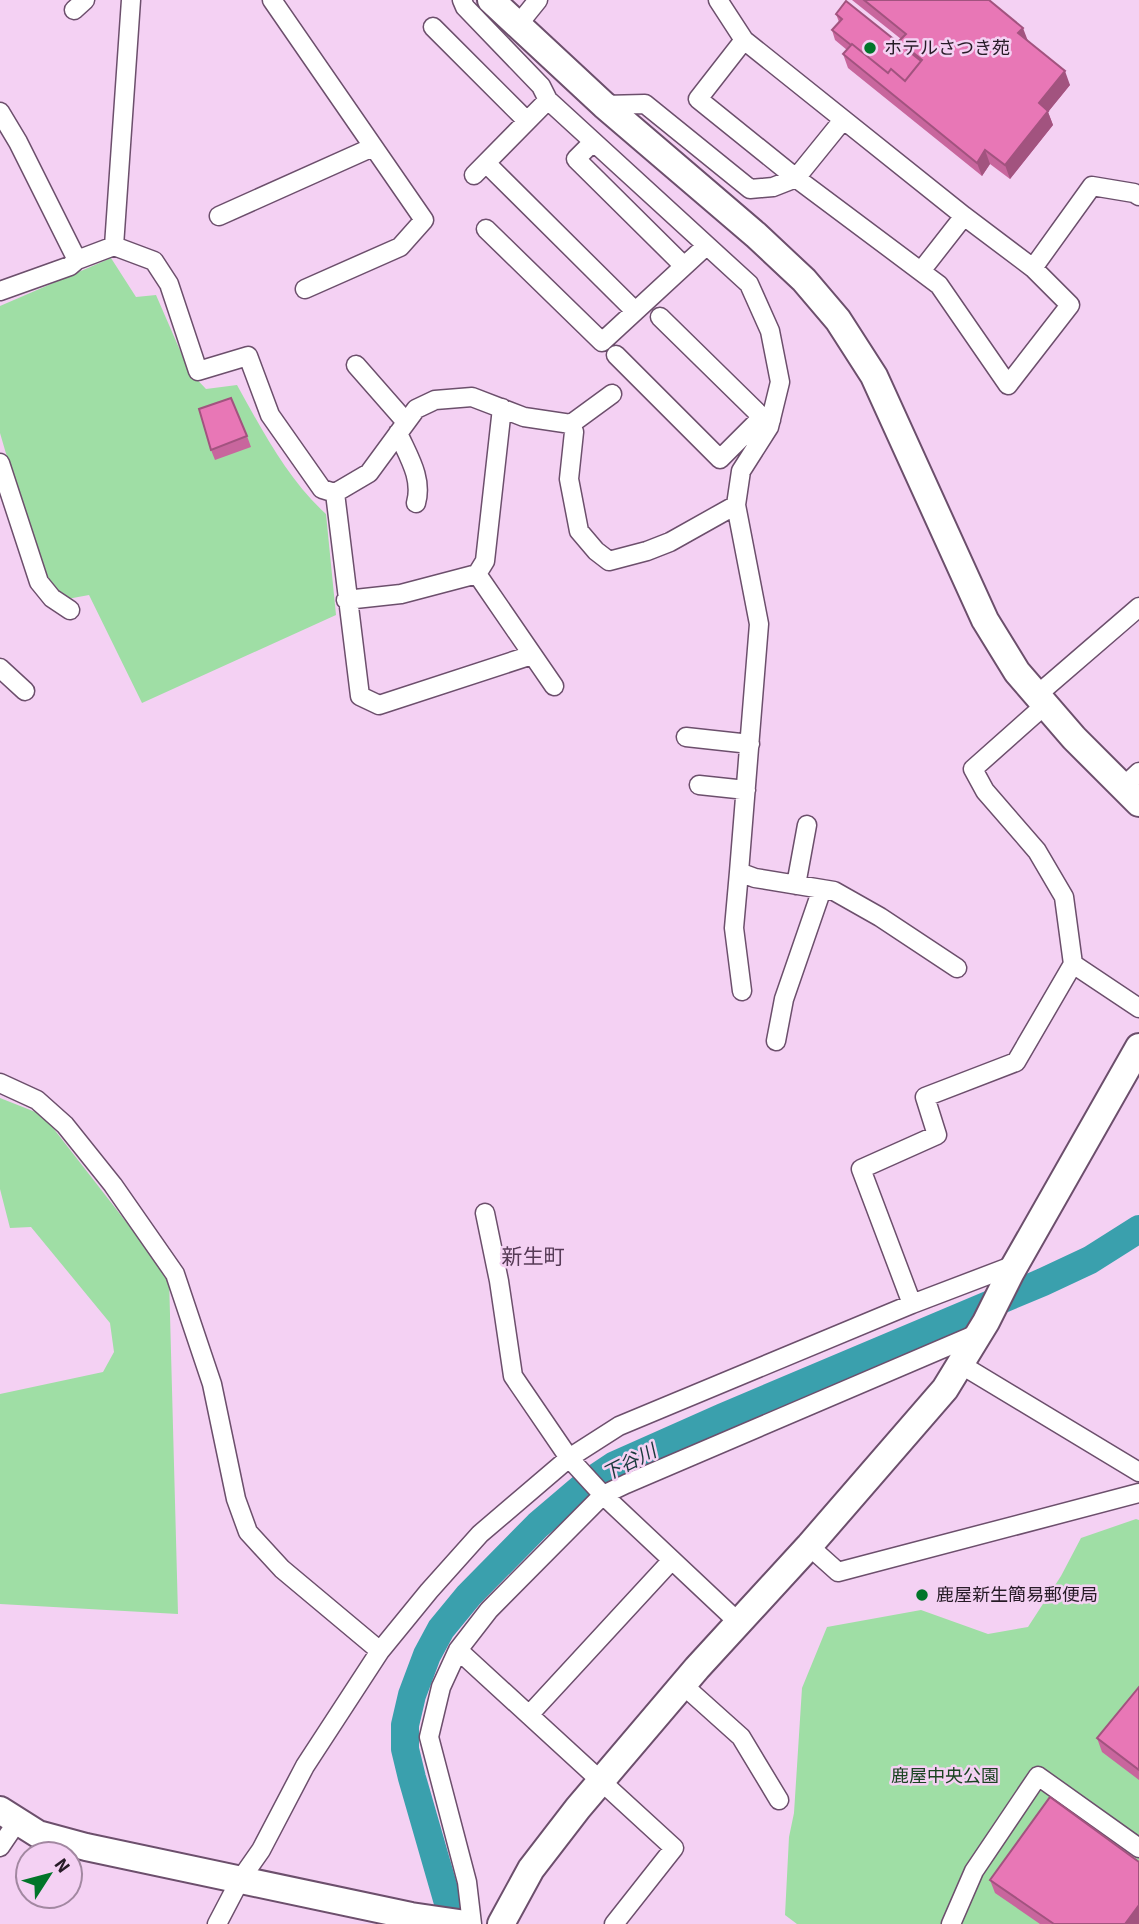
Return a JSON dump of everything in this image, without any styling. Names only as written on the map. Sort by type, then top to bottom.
[{"type":"street","points":[[114,246],[131,0]]},
{"type":"street","points":[[271,0],[424,219],[400,247],[305,289]]},
{"type":"street","points":[[462,0],[465,7],[541,86],[548,100],[748,284],[770,331],[780,382],[766,419],[720,459],[615,355]]},
{"type":"street","points":[[491,0],[604,105],[756,235],[804,280],[838,320],[874,376],[985,620],[1017,672],[1074,738],[1134,787]]},
{"type":"street","points":[[517,26],[538,0]]},
{"type":"street","points":[[718,0],[744,40],[842,120],[1033,268],[1070,305],[1008,385],[939,285],[796,178],[698,99],[744,40]]},
{"type":"street","points":[[433,27],[527,121]]},
{"type":"street","points":[[548,100],[480,169],[635,311]]},
{"type":"street","points":[[604,105],[645,104],[750,189],[773,187],[796,178],[842,120]]},
{"type":"street","points":[[0,112],[18,142],[77,260]]},
{"type":"street","points":[[593,142],[576,159],[684,266]]},
{"type":"street","points":[[219,216],[373,147]]},
{"type":"street","points":[[1033,268],[1092,186],[1134,193],[1139,197]]},
{"type":"street","points":[[921,271],[964,216]]},
{"type":"street","points":[[486,229],[601,342],[706,246]]},
{"type":"street","points":[[0,290],[70,267],[77,260],[114,246],[154,261],[169,284],[198,371],[248,356],[270,415],[322,489],[335,494]]},
{"type":"street","points":[[660,317],[766,419],[769,426],[741,471],[736,505],[759,624],[734,928],[742,991]]},
{"type":"street","points":[[356,365],[402,427],[420,489],[416,503]]},
{"type":"street","points":[[335,494],[369,473],[416,409],[435,400],[472,397],[524,417],[571,424],[612,394]]},
{"type":"street","points":[[346,600],[401,594],[477,574],[485,561],[502,408]]},
{"type":"street","points":[[571,424],[574,432],[569,479],[579,531],[596,551],[609,561],[670,542],[736,505]]},
{"type":"street","points":[[0,463],[39,582],[52,598],[70,610]]},
{"type":"street","points":[[335,494],[346,600],[360,696],[379,705],[532,655]]},
{"type":"street","points":[[477,574],[554,686]]},
{"type":"street","points":[[912,1304],[862,1170],[937,1135],[925,1097],[1016,1062],[1073,964],[1064,897],[1037,851],[985,791],[973,769],[1139,607]]},
{"type":"street","points":[[0,668],[25,691]]},
{"type":"street","points":[[686,737],[750,744]]},
{"type":"street","points":[[699,785],[746,790]]},
{"type":"street","points":[[796,885],[807,825]]},
{"type":"street","points":[[739,872],[755,878],[834,891],[880,917],[957,968]]},
{"type":"street","points":[[776,1041],[784,999],[822,889]]},
{"type":"street","points":[[1073,964],[1139,1008]]},
{"type":"street","points":[[501,1924],[531,1869],[601,1781],[945,1389],[983,1328],[1139,1047]]},
{"type":"street","points":[[0,1083],[37,1100],[65,1125],[113,1185],[175,1274],[212,1384],[236,1499],[248,1532],[282,1569],[380,1651]]},
{"type":"street","points":[[485,1213],[499,1281],[513,1377],[569,1458],[603,1495],[738,1622]]},
{"type":"street","points":[[217,1924],[240,1880],[261,1850],[305,1766],[380,1651],[480,1534],[569,1458],[619,1426],[912,1304],[1015,1268]]},
{"type":"street","points":[[472,1924],[467,1882],[429,1737],[441,1687],[458,1650],[489,1610],[603,1495],[983,1328]]},
{"type":"street","points":[[960,1364],[1139,1472]]},
{"type":"street","points":[[809,1546],[838,1572],[1139,1493]]},
{"type":"street","points":[[529,1715],[672,1560]]},
{"type":"street","points":[[458,1650],[674,1848],[614,1924]]},
{"type":"street","points":[[683,1685],[741,1737],[779,1800]]},
{"type":"street","points":[[951,1924],[974,1871],[1038,1776],[1139,1848]]},
{"type":"street","points":[[0,1847],[8,1816],[38,1834],[86,1847],[411,1916],[466,1924]]},
{"type":"green space","points":[[111,258],[136,297],[156,295],[189,371],[206,389],[237,385],[288,470],[326,514],[336,615],[142,703],[89,595],[62,600],[44,584],[0,433],[0,306]]},
{"type":"green space","points":[[0,1098],[43,1115],[169,1277],[178,1614],[0,1604],[0,1394],[103,1372],[114,1352],[110,1323],[31,1227],[10,1228],[0,1189]]},
{"type":"green space","name":"鹿屋中央公園","points":[[1139,1520],[1139,1924],[797,1924],[785,1915],[802,1688],[827,1627],[921,1610],[988,1634],[1028,1627],[1061,1576],[1081,1538]]},
{"type":"building","points":[[864,0],[989,0],[1023,28],[1018,33],[1065,71],[1039,103],[1048,111],[1005,165],[985,150],[977,163],[843,54],[852,44],[888,73],[891,69],[905,81],[922,60],[899,41],[906,34]]},
{"type":"building","name":"ホテルさつき苑","points":[[846,1],[921,61],[905,81],[891,69],[888,73],[832,30],[842,19],[836,14]]},
{"type":"building","points":[[231,398],[247,436],[211,450],[199,409]]},
{"type":"building","points":[[1139,1687],[1139,1770],[1097,1738]]},
{"type":"building","points":[[1050,1797],[1139,1862],[1139,1905],[1125,1924],[1054,1924],[990,1880]]},
{"type":"waterway","name":"下谷川","points":[[451,1924],[448,1903],[405,1749],[405,1725],[412,1695],[427,1655],[441,1629],[469,1595],[538,1525],[585,1485],[615,1465],[1043,1282],[1090,1260],[1139,1229]]},
{"type":"place","name":"ホテルさつき苑","points":[[870,48]]},
{"type":"place","name":"鹿屋新生簡易郵便局","points":[[922,1595]]},
{"type":"district","name":"新生町","points":[[533,1257]]}]
